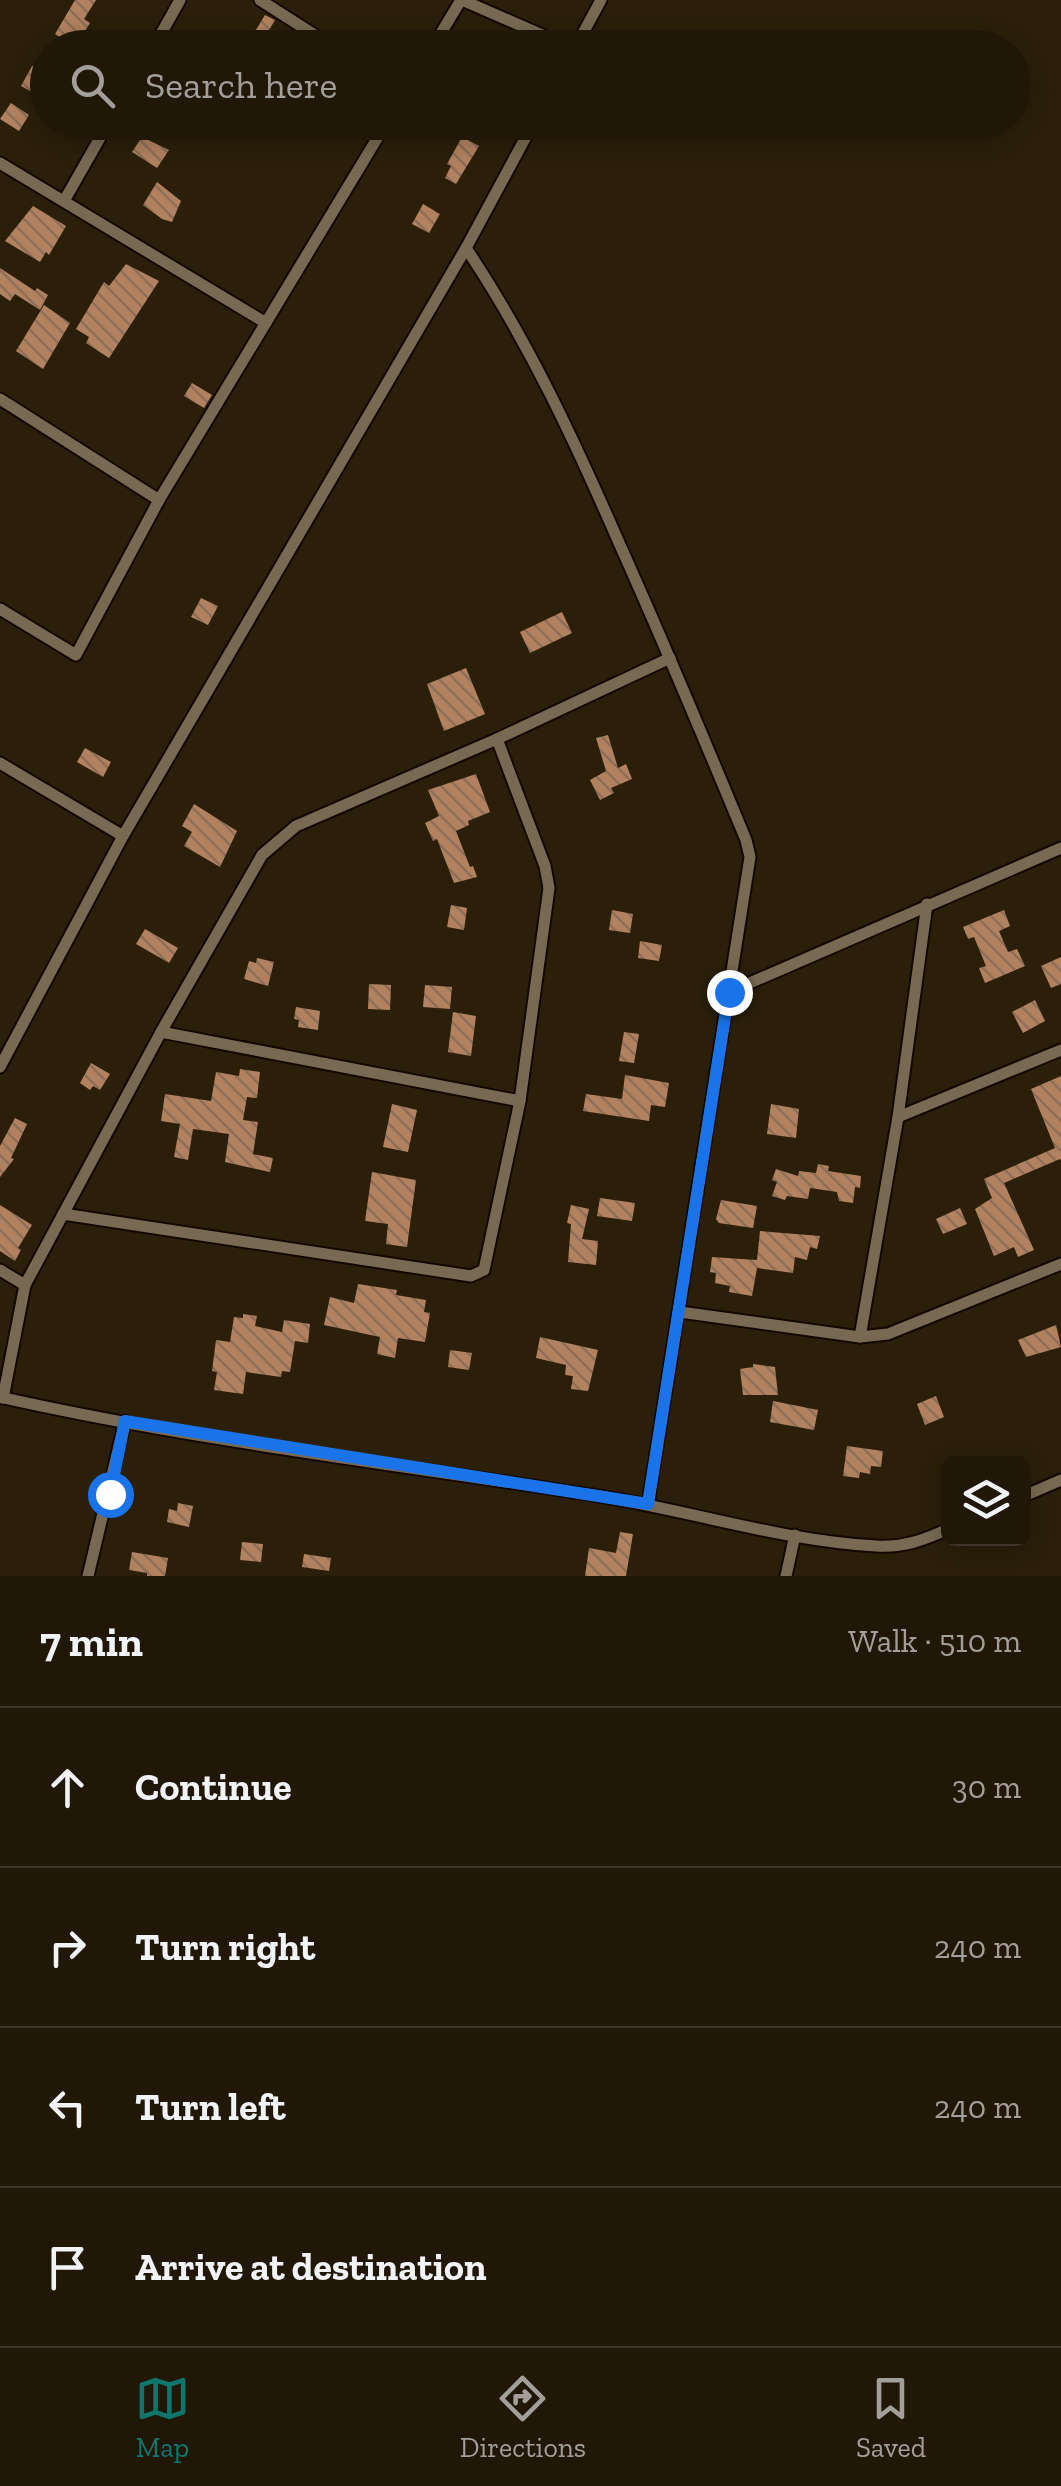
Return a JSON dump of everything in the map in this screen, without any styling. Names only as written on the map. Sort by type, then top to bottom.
[{"type":"street","points":[[162,30],[180,0]]},
{"type":"street","points":[[260,0],[307,30]]},
{"type":"street","points":[[443,30],[461,0],[532,30]]},
{"type":"street","points":[[584,30],[601,0]]},
{"type":"street","points":[[64,201],[99,140]]},
{"type":"street","points":[[0,608],[76,654],[159,500],[376,140]]},
{"type":"street","points":[[0,1067],[123,836],[466,248],[524,140]]},
{"type":"street","points":[[0,164],[266,323]]},
{"type":"street","points":[[466,248],[540,369],[670,658],[750,856],[648,1504]]},
{"type":"street","points":[[0,399],[159,500]]},
{"type":"street","points":[[670,658],[296,826],[262,855],[161,1032],[25,1285],[2,1397],[125,1421],[648,1504],[794,1535],[898,1546],[941,1531]]},
{"type":"street","points":[[62,1214],[476,1276],[487,1266],[520,1101],[549,888],[545,866],[497,739]]},
{"type":"street","points":[[0,763],[123,836]]},
{"type":"street","points":[[729,992],[1061,848]]},
{"type":"street","points":[[860,1337],[898,1117],[927,904]]},
{"type":"street","points":[[161,1032],[520,1101]]},
{"type":"street","points":[[898,1117],[1061,1050]]},
{"type":"street","points":[[680,1312],[860,1337],[888,1334],[1061,1264]]},
{"type":"street","points":[[0,1270],[25,1285]]},
{"type":"street","points":[[88,1576],[125,1421]]},
{"type":"street","points":[[1031,1493],[1061,1480]]},
{"type":"street","points":[[786,1576],[794,1535]]},
{"type":"building","points":[[75,0],[96,0],[84,19],[90,23],[86,30],[57,30]]},
{"type":"building","points":[[265,15],[275,20],[269,30],[256,30]]},
{"type":"building","points":[[30,70],[30,91],[21,86]]},
{"type":"building","points":[[11,103],[29,115],[19,131],[0,119]]},
{"type":"building","points":[[140,140],[169,150],[157,168],[132,152]]},
{"type":"building","points":[[460,140],[479,146],[456,184],[445,178],[451,166],[447,164]]},
{"type":"building","points":[[157,182],[181,201],[172,222],[143,205]]},
{"type":"building","points":[[423,204],[440,214],[429,233],[412,224]]},
{"type":"building","points":[[33,206],[66,226],[49,255],[46,252],[40,262],[5,241]]},
{"type":"building","points":[[126,264],[159,281],[109,358],[86,343],[89,337],[76,329],[104,282],[109,286]]},
{"type":"building","points":[[0,268],[48,295],[40,310],[15,294],[10,301],[0,294]]},
{"type":"building","points":[[44,305],[70,323],[43,369],[16,351]]},
{"type":"building","points":[[192,383],[212,395],[204,408],[184,396]]},
{"type":"building","points":[[201,598],[218,606],[208,625],[191,617]]},
{"type":"building","points":[[562,612],[572,633],[530,653],[520,632]]},
{"type":"building","points":[[466,668],[485,714],[444,731],[427,684]]},
{"type":"building","points":[[608,735],[618,768],[626,764],[632,779],[611,788],[614,793],[600,800],[590,780],[606,771],[596,738]]},
{"type":"building","points":[[85,748],[111,762],[103,777],[77,762]]},
{"type":"building","points":[[476,774],[490,812],[456,831],[477,877],[454,883],[437,839],[433,841],[425,823],[439,816],[428,790]]},
{"type":"building","points":[[194,804],[237,831],[220,867],[184,846],[192,832],[182,826]]},
{"type":"building","points":[[451,905],[467,908],[464,930],[447,927]]},
{"type":"building","points":[[612,910],[633,914],[630,933],[609,930]]},
{"type":"building","points":[[1004,910],[1010,926],[999,931],[1008,952],[1017,949],[1025,966],[985,983],[979,968],[986,966],[974,937],[968,939],[963,927]]},
{"type":"building","points":[[145,929],[178,948],[169,963],[136,944]]},
{"type":"building","points":[[640,941],[662,945],[659,961],[638,958]]},
{"type":"building","points":[[1061,957],[1061,984],[1051,988],[1041,966]]},
{"type":"building","points":[[257,958],[274,962],[268,986],[244,979],[249,961],[256,963]]},
{"type":"building","points":[[369,984],[391,985],[390,1010],[368,1009]]},
{"type":"building","points":[[425,985],[452,987],[450,1009],[423,1007]]},
{"type":"building","points":[[1035,1000],[1045,1021],[1023,1033],[1012,1012]]},
{"type":"building","points":[[296,1007],[320,1011],[318,1030],[298,1027],[299,1020],[294,1019]]},
{"type":"building","points":[[453,1012],[476,1016],[471,1056],[448,1052]]},
{"type":"building","points":[[624,1032],[639,1034],[634,1063],[619,1061]]},
{"type":"building","points":[[91,1063],[110,1074],[100,1090],[93,1086],[90,1090],[80,1083]]},
{"type":"building","points":[[240,1069],[260,1072],[257,1098],[247,1097],[243,1120],[258,1122],[253,1154],[273,1158],[270,1172],[225,1162],[229,1134],[193,1129],[188,1160],[174,1157],[180,1124],[161,1121],[165,1094],[211,1101],[216,1072],[239,1076]]},
{"type":"building","points":[[625,1075],[669,1083],[665,1107],[651,1105],[649,1121],[583,1111],[586,1094],[622,1099]]},
{"type":"building","points":[[1061,1076],[1061,1161],[1004,1183],[1034,1250],[1018,1257],[1014,1247],[994,1256],[975,1209],[992,1198],[984,1179],[1055,1148],[1031,1089]]},
{"type":"building","points":[[392,1104],[417,1110],[408,1152],[383,1147]]},
{"type":"building","points":[[771,1104],[799,1109],[796,1138],[767,1134]]},
{"type":"building","points":[[15,1118],[27,1124],[11,1158],[14,1159],[0,1177],[0,1146]]},
{"type":"building","points":[[818,1164],[829,1166],[828,1171],[861,1176],[853,1203],[839,1201],[837,1192],[810,1188],[808,1199],[772,1196],[776,1169],[798,1176],[799,1171],[816,1173]]},
{"type":"building","points":[[372,1172],[416,1180],[407,1247],[386,1244],[388,1224],[365,1221]]},
{"type":"building","points":[[600,1198],[635,1203],[632,1221],[597,1216]]},
{"type":"building","points":[[721,1200],[757,1206],[753,1228],[719,1223],[716,1219]]},
{"type":"building","points":[[0,1205],[32,1225],[15,1261],[0,1251]]},
{"type":"building","points":[[571,1205],[589,1209],[582,1239],[598,1241],[596,1265],[568,1262],[571,1224],[567,1223]]},
{"type":"building","points":[[960,1208],[967,1224],[943,1234],[936,1219]]},
{"type":"building","points":[[760,1231],[820,1236],[817,1249],[810,1247],[807,1260],[795,1257],[793,1273],[757,1268],[752,1296],[729,1292],[730,1286],[715,1283],[716,1273],[710,1272],[712,1257],[757,1260]]},
{"type":"building","points":[[358,1284],[397,1290],[396,1295],[426,1300],[424,1312],[430,1313],[425,1342],[398,1338],[395,1358],[377,1354],[380,1337],[324,1325],[330,1297],[354,1303]]},
{"type":"building","points":[[243,1314],[257,1316],[255,1326],[282,1332],[284,1320],[310,1324],[308,1343],[295,1341],[290,1372],[282,1371],[281,1377],[246,1372],[243,1394],[214,1390],[216,1340],[230,1342],[234,1317],[243,1318]]},
{"type":"building","points":[[1056,1325],[1061,1347],[1026,1357],[1018,1340]]},
{"type":"building","points":[[540,1337],[598,1350],[588,1391],[571,1389],[573,1376],[565,1375],[566,1365],[536,1358]]},
{"type":"building","points":[[450,1350],[472,1353],[469,1370],[448,1367]]},
{"type":"building","points":[[753,1364],[775,1367],[778,1395],[743,1395],[740,1369]]},
{"type":"building","points":[[936,1396],[944,1417],[925,1425],[917,1404]]},
{"type":"building","points":[[773,1401],[818,1410],[814,1430],[770,1422]]},
{"type":"building","points":[[847,1446],[883,1451],[881,1467],[871,1466],[870,1474],[860,1472],[859,1478],[843,1476]]},
{"type":"building","points":[[178,1503],[193,1506],[189,1527],[167,1522],[169,1509],[177,1511]]},
{"type":"building","points":[[620,1532],[633,1534],[626,1576],[585,1576],[589,1548],[616,1553]]},
{"type":"building","points":[[242,1542],[263,1544],[261,1562],[240,1560]]},
{"type":"building","points":[[132,1552],[168,1558],[165,1576],[129,1570]]},
{"type":"building","points":[[304,1554],[331,1558],[329,1571],[302,1567]]},
{"type":"route","points":[[110,1494],[125,1421],[648,1504],[729,992]]}]
